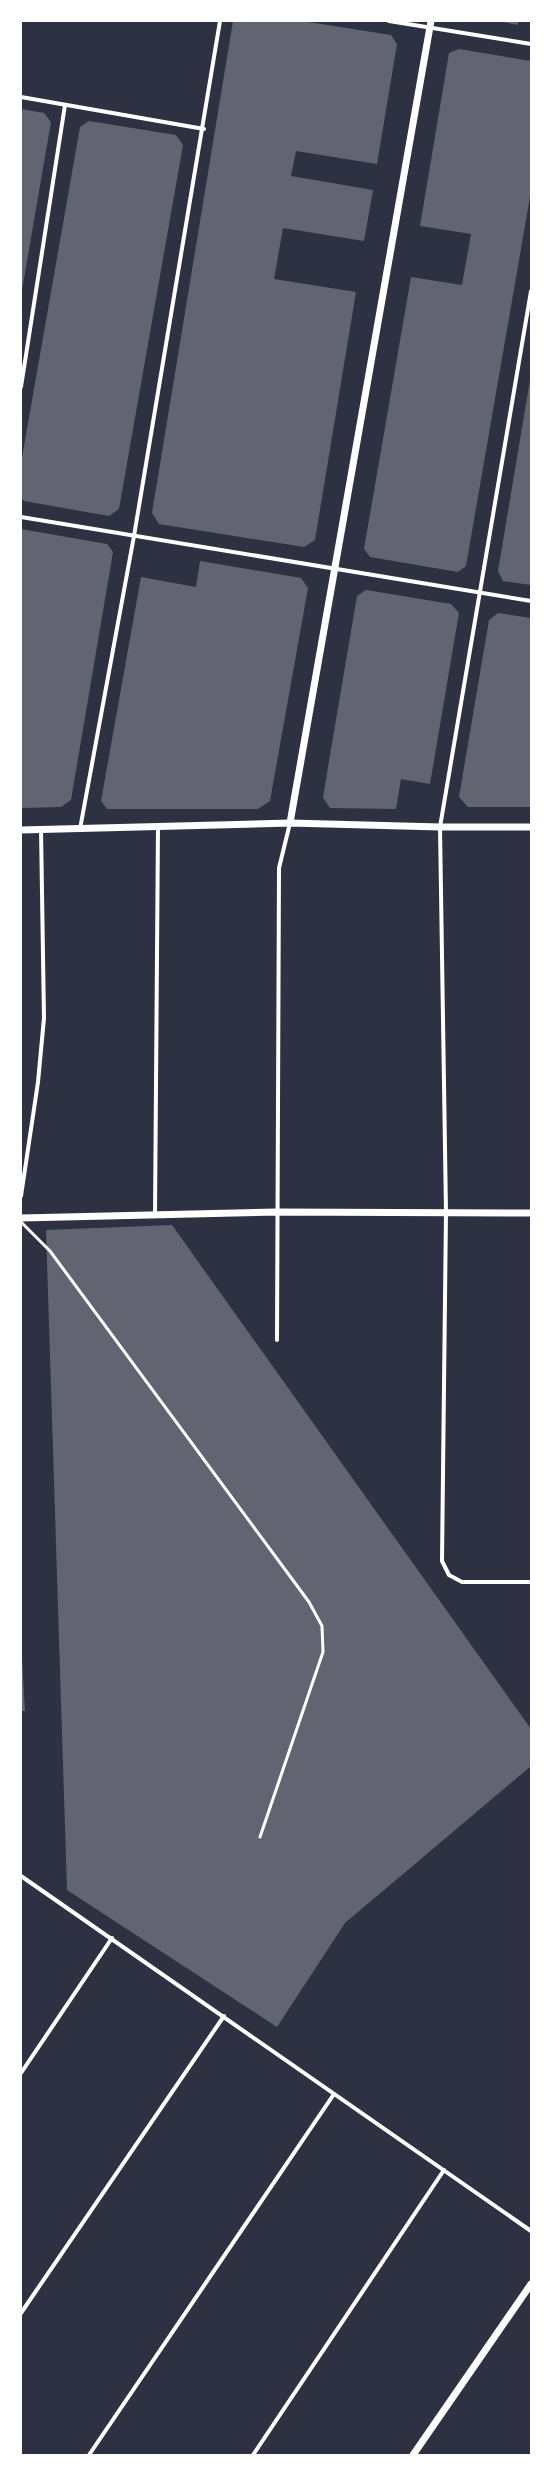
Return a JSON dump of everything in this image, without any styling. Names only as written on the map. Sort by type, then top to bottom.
[{"type":"street","points":[[80,829],[134,536],[204,129],[220,21]]},
{"type":"street","points":[[389,21],[430,25],[531,44]]},
{"type":"street","points":[[277,1340],[279,868],[290,823],[430,25]]},
{"type":"street","points":[[21,98],[204,129]]},
{"type":"street","points":[[21,387],[65,105]]},
{"type":"street","points":[[531,291],[440,827],[446,1212],[442,1561],[449,1575],[462,1582],[531,1582]]},
{"type":"street","points":[[21,517],[531,601]]},
{"type":"street","points":[[21,830],[158,825],[290,823],[440,827],[531,827]]},
{"type":"street","points":[[155,1217],[158,825]]},
{"type":"street","points":[[21,1196],[38,1082],[44,1018],[41,829]]},
{"type":"street","points":[[21,1218],[155,1217],[277,1212],[531,1213]]},
{"type":"street","points":[[21,1876],[224,2016],[531,2232]]},
{"type":"street","points":[[21,2073],[112,1938]]},
{"type":"street","points":[[21,2313],[224,2016]]},
{"type":"street","points":[[89,2455],[334,2094]]},
{"type":"street","points":[[253,2455],[444,2170]]},
{"type":"street","points":[[413,2455],[531,2284]]},
{"type":"lane","points":[[21,1222],[50,1251],[308,1602],[322,1626],[322,1652],[260,1837]]},
{"type":"building","points":[[233,21],[302,21],[391,35],[397,44],[377,164],[296,151],[291,176],[373,190],[364,241],[283,228],[274,279],[356,292],[315,540],[304,547],[159,524],[152,513]]},
{"type":"building","points":[[499,21],[518,21],[518,25]]},
{"type":"building","points":[[459,49],[531,61],[531,191],[466,566],[458,572],[370,557],[364,549],[411,277],[462,285],[471,234],[420,226],[449,53]]},
{"type":"building","points":[[21,109],[44,113],[51,122],[22,290]]},
{"type":"building","points":[[89,121],[176,135],[183,145],[119,509],[109,516],[24,501],[21,498],[21,463],[80,127]]},
{"type":"building","points":[[530,380],[531,585],[503,581],[498,571]]},
{"type":"building","points":[[21,529],[107,544],[113,552],[71,800],[61,807],[21,808]]},
{"type":"building","points":[[200,561],[301,578],[308,588],[270,801],[258,809],[107,809],[101,801],[141,577],[196,587]]},
{"type":"building","points":[[366,590],[451,604],[459,613],[430,784],[401,779],[396,809],[330,808],[323,798],[357,596]]},
{"type":"building","points":[[498,613],[531,618],[531,807],[468,807],[459,797],[489,620]]},
{"type":"building","points":[[172,1225],[531,1729],[531,1766],[345,1923],[277,2027],[67,1890],[46,1230]]},
{"type":"building","points":[[22,1658],[25,1711],[21,1711]]}]
